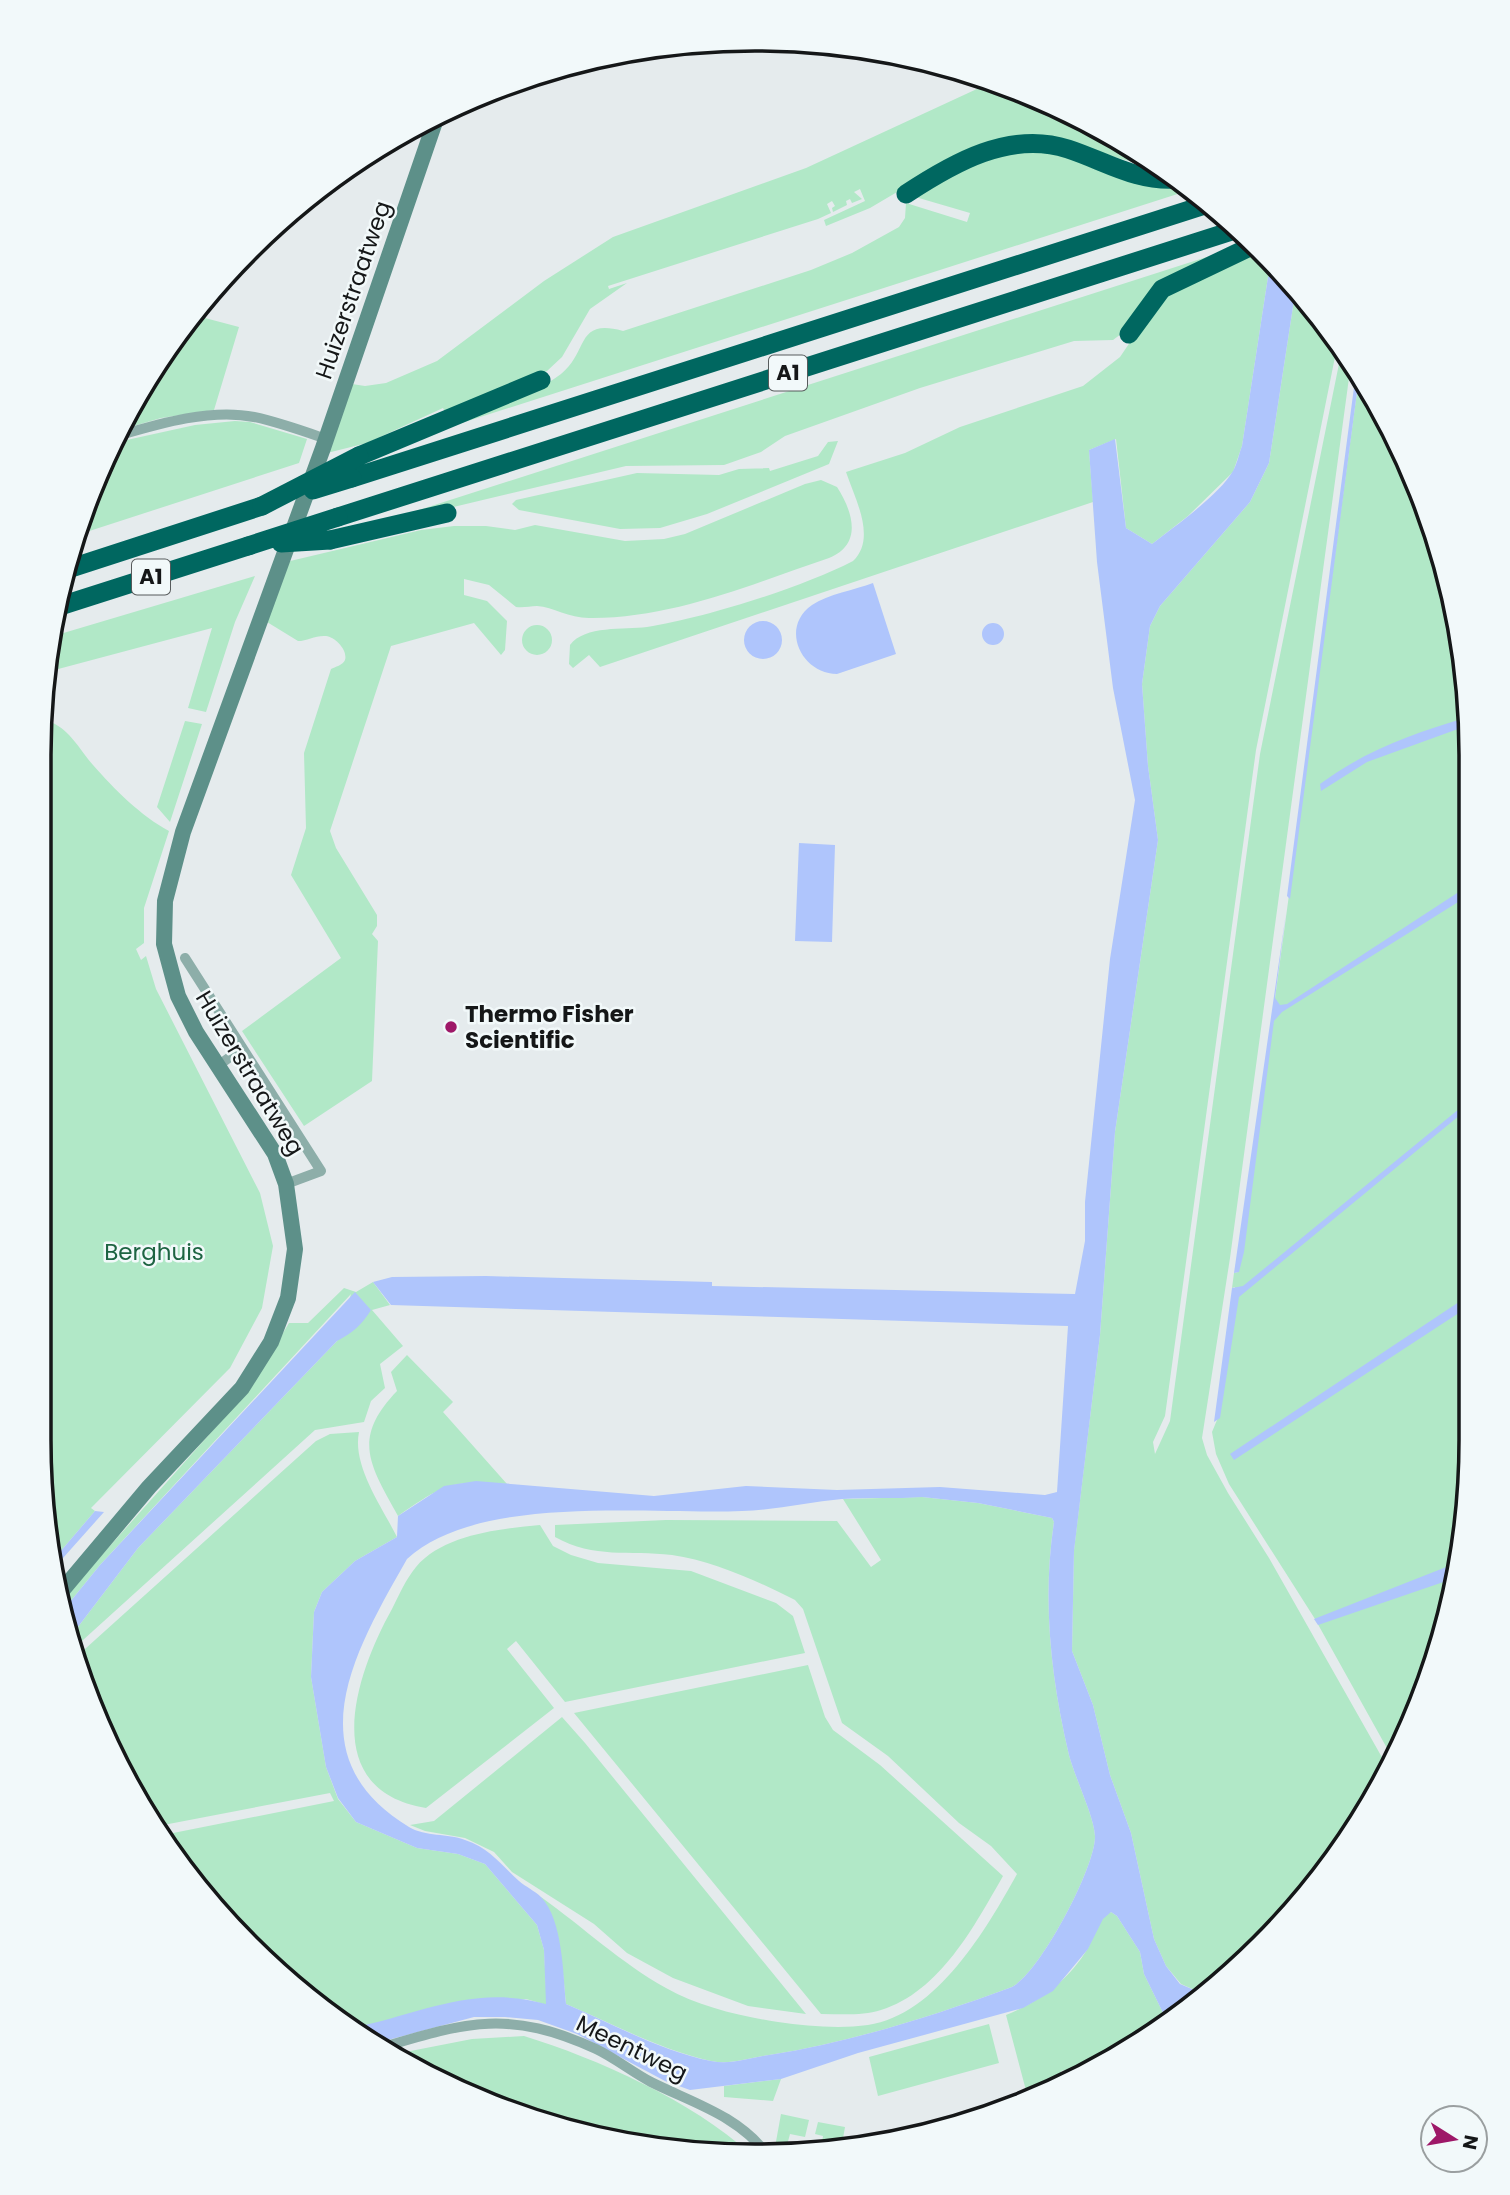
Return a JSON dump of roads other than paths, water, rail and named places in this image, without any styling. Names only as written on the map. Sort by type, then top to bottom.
[{"type":"highway","points":[[906,194],[965,161],[1018,144],[1060,147],[1130,174],[1157,177]]},
{"type":"highway","name":"A1","points":[[77,565],[1197,207]]},
{"type":"highway","name":"A1","points":[[67,604],[1226,233]]},
{"type":"highway","points":[[1129,334],[1162,289],[1245,249]]},
{"type":"highway","name":"A1","points":[[262,506],[359,456],[541,380]]},
{"type":"highway","name":"A1","points":[[248,546],[330,540],[447,513]]},
{"type":"street","name":"Huizerstraatweg","points":[[66,1586],[149,1487],[242,1388],[271,1342],[283,1313],[293,1271],[294,1232],[286,1184],[275,1154],[195,1032],[171,976],[164,944],[165,901],[183,832],[326,439],[433,129]]},
{"type":"street","points":[[129,433],[170,423],[236,415],[254,417],[326,439]]},
{"type":"street","name":"Huizerstraatweg","points":[[184,958],[321,1171],[286,1184]]},
{"type":"street","points":[[219,1065],[241,1049]]},
{"type":"street","name":"Meentweg","points":[[393,2044],[455,2025],[516,2023],[539,2029],[597,2050],[650,2082],[713,2109],[752,2134],[759,2144]]},
{"type":"water","points":[[1270,276],[1294,302],[1269,463],[1250,502],[1160,606],[1150,626],[1142,684],[1148,766],[1158,840],[1115,1132],[1100,1335],[1074,1551],[1072,1651],[1093,1705],[1110,1775],[1131,1833],[1154,1939],[1166,1966],[1180,1984],[1194,1990],[1163,2014],[1144,1974],[1140,1952],[1117,1916],[1111,1912],[1103,1919],[1088,1949],[1053,1991],[1023,2008],[858,2053],[781,2079],[690,2090],[665,2081],[577,2034],[538,2020],[474,2017],[387,2040],[363,2025],[471,1999],[495,1997],[546,2004],[544,1950],[537,1925],[485,1864],[458,1854],[417,1848],[356,1822],[338,1798],[326,1767],[311,1677],[314,1612],[322,1592],[355,1561],[397,1537],[398,1516],[444,1486],[476,1481],[654,1496],[746,1486],[837,1490],[940,1487],[1045,1495],[1057,1492],[1068,1326],[391,1305],[373,1282],[392,1277],[486,1276],[712,1282],[712,1286],[1075,1294],[1085,1241],[1085,1202],[1110,959],[1135,800],[1113,688],[1097,562],[1089,450],[1115,439],[1126,528],[1152,544],[1207,500],[1233,471],[1242,446],[1268,277]],"holes":[[[922,1497],[978,1503],[1052,1518],[1054,1522],[1050,1551],[1049,1610],[1057,1698],[1069,1755],[1095,1836],[1086,1871],[1064,1918],[1036,1962],[1012,1987],[892,2027],[800,2050],[726,2062],[711,2061],[674,2051],[566,2004],[558,1933],[554,1919],[541,1897],[474,1843],[409,1827],[373,1799],[352,1768],[344,1735],[345,1700],[354,1665],[369,1629],[407,1559],[438,1538],[476,1524],[520,1516],[566,1512],[742,1511],[842,1499]]]},
{"type":"water","points":[[1354,385],[1357,390],[1290,899],[1287,896]]},
{"type":"water","points":[[873,583],[896,654],[837,674],[814,666],[805,658],[796,637],[797,625],[802,615],[812,605],[826,598]]},
{"type":"water","points":[[763,621],[776,627],[782,640],[776,653],[763,659],[750,653],[744,640],[750,627]]},
{"type":"water","points":[[993,623],[1001,626],[1004,634],[1001,642],[993,645],[985,642],[982,634],[985,626]]},
{"type":"water","points":[[1458,720],[1458,729],[1367,762],[1321,791],[1320,784],[1338,772],[1409,736]]},
{"type":"water","points":[[799,843],[835,845],[832,942],[795,941]]},
{"type":"water","points":[[1459,892],[1459,901],[1282,1012],[1274,1021],[1244,1252],[1239,1272],[1234,1273],[1286,913],[1275,998],[1280,1005],[1287,1004]]},
{"type":"water","points":[[1459,1109],[1459,1116],[1239,1297],[1220,1418],[1214,1422],[1232,1288],[1243,1286]]},
{"type":"water","points":[[355,1292],[371,1310],[364,1320],[352,1332],[337,1341],[138,1548],[77,1628],[70,1602],[100,1565]]},
{"type":"water","points":[[1459,1302],[1459,1313],[1234,1460],[1230,1454]]},
{"type":"water","points":[[95,1511],[104,1512],[61,1560],[60,1552]]},
{"type":"water","points":[[1448,1566],[1445,1581],[1318,1625],[1314,1619]]},
{"type":"place","name":"Thermo Fisher Scientific","points":[[451,1027]]},
{"type":"park label","name":"Berghuis","points":[[154,1252]]}]
